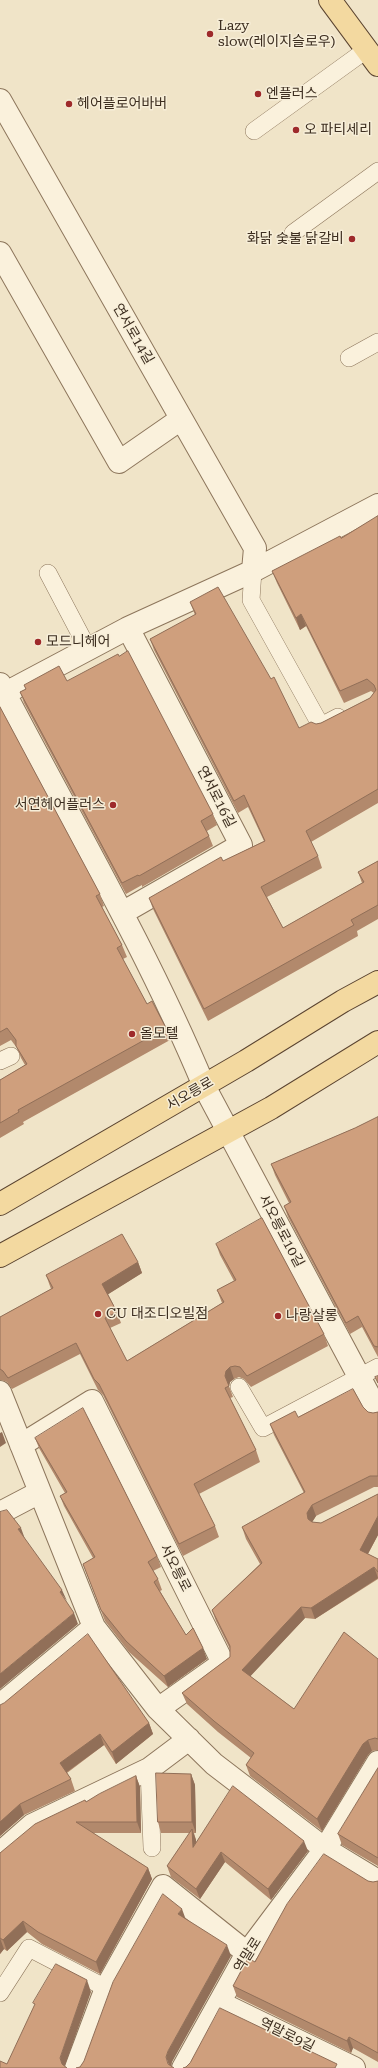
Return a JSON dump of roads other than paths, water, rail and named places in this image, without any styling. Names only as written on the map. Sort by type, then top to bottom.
[{"type":"main road","points":[[330,0],[372,58]]},
{"type":"main road","name":"서오릉로","points":[[0,1204],[204,1086],[343,1001],[378,982]]},
{"type":"main road","points":[[0,1256],[229,1132],[378,1043]]},
{"type":"street","name":"연서로14길","points":[[0,100],[8,131],[181,419],[254,548],[254,571]]},
{"type":"street","points":[[0,253],[118,462],[181,419]]},
{"type":"street","points":[[204,1086],[122,913],[2,691],[128,628],[254,571],[378,505]]},
{"type":"street","name":"연서로16길","points":[[122,913],[240,845],[128,628]]},
{"type":"street","name":"서오릉로10길","points":[[204,1086],[378,1412]]},
{"type":"street","points":[[0,1392],[94,1627],[158,1709],[214,1764],[325,1848],[378,1881]]},
{"type":"street","name":"서오릉로","points":[[21,1445],[92,1401],[223,1663],[158,1709]]},
{"type":"street","points":[[0,1513],[40,1492]]},
{"type":"street","points":[[0,1705],[94,1627]]},
{"type":"street","points":[[0,1853],[32,1825],[149,1769],[188,1739]]},
{"type":"street","points":[[325,1848],[378,1762]]},
{"type":"street","name":"역말로","points":[[182,2068],[247,1953],[325,1848]]},
{"type":"street","points":[[76,2068],[106,1988],[163,1886],[247,1953]]},
{"type":"street","name":"역말로9길","points":[[220,2003],[354,2068]]},
{"type":"lane","points":[[254,131],[372,58]]},
{"type":"lane","points":[[293,233],[378,171]]},
{"type":"lane","points":[[349,358],[378,342]]},
{"type":"lane","points":[[254,571],[251,600],[321,726],[349,712]]},
{"type":"lane","points":[[48,573],[88,649]]},
{"type":"lane","points":[[239,1387],[263,1428],[378,1367]]},
{"type":"lane","points":[[149,1769],[152,1848]]},
{"type":"lane","points":[[0,1993],[28,1948],[106,1988]]},
{"type":"place","name":"Lazy slow(레이지슬로우)","points":[[210,34]]},
{"type":"place","name":"엔플러스","points":[[258,94]]},
{"type":"place","name":"헤어플로어바버","points":[[69,104]]},
{"type":"place","name":"오 파티세리","points":[[296,130]]},
{"type":"place","name":"화닭 숯불 닭갈비","points":[[352,239]]},
{"type":"place","name":"모드니헤어","points":[[38,642]]},
{"type":"place","name":"서연헤어플러스","points":[[113,805]]},
{"type":"place","name":"올모텔","points":[[132,1034]]},
{"type":"place","name":"CU 대조디오빌점","points":[[98,1314]]},
{"type":"place","name":"나랑살롱","points":[[278,1316]]}]
